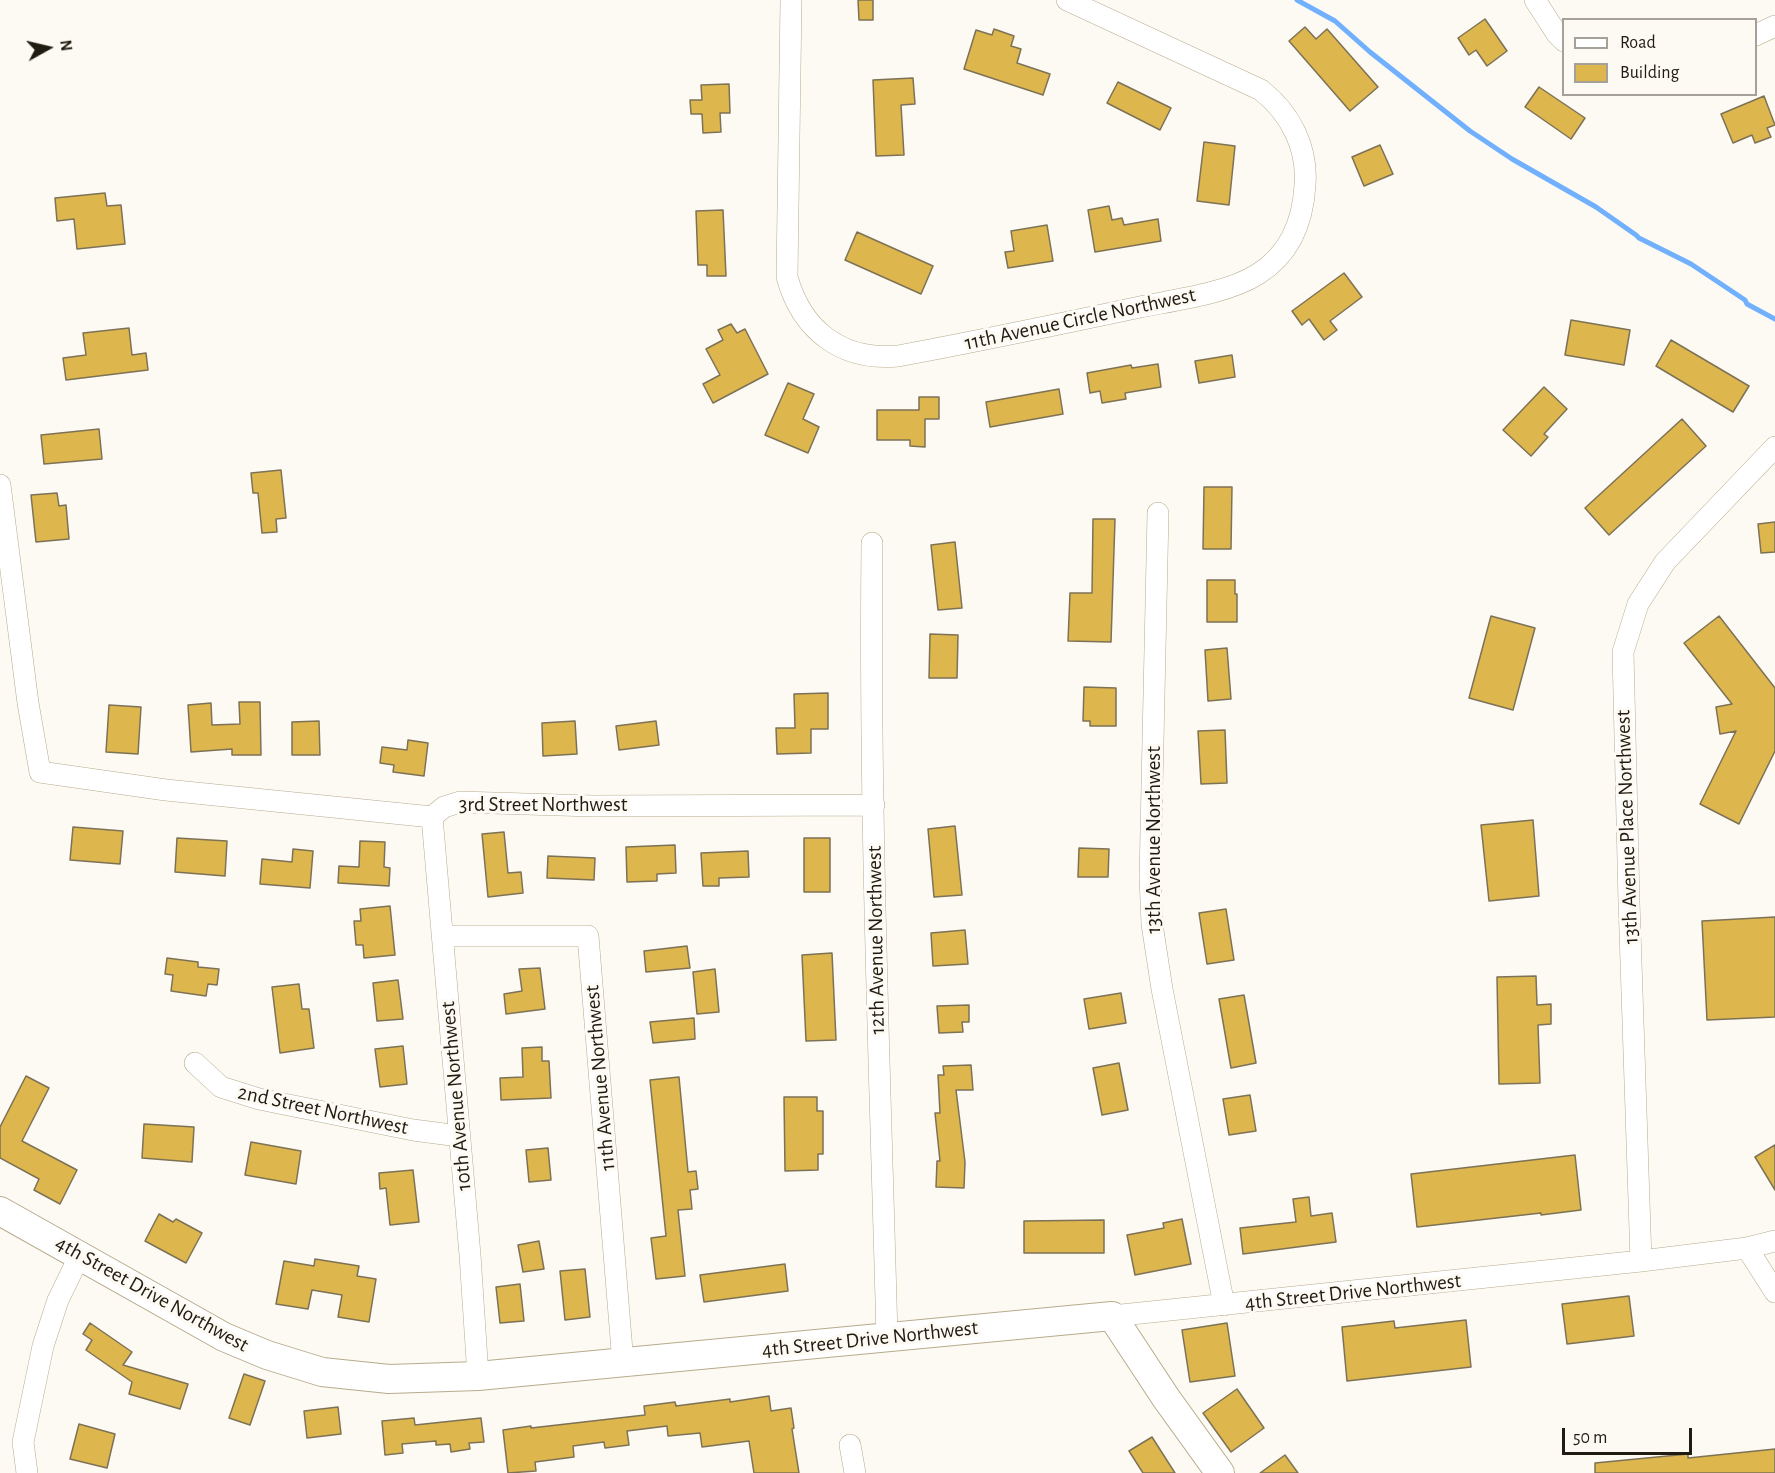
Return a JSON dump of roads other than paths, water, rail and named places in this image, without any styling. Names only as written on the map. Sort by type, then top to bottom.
[{"type":"main road","name":"4th Street Drive Northwest","points":[[0,1211],[224,1337],[267,1355],[322,1372],[389,1379],[478,1376],[1112,1316]]},
{"type":"main road","points":[[1112,1316],[1166,1398],[1220,1473]]},
{"type":"street","name":"11th Avenue Circle Northwest","points":[[791,0],[787,277],[791,292],[806,318],[827,339],[854,352],[884,357],[1014,334],[1220,289],[1259,274],[1282,255],[1293,238],[1300,220],[1305,188],[1303,150],[1287,117],[1271,98],[1261,90],[1068,0]]},
{"type":"street","points":[[1535,0],[1562,39]]},
{"type":"street","points":[[1757,34],[1775,26]]},
{"type":"street","name":"13th Avenue Place Northwest","points":[[1641,1261],[1623,652],[1638,604],[1665,562],[1775,447]]},
{"type":"street","name":"3rd Street Northwest","points":[[0,485],[28,703],[40,772],[166,790],[432,817],[444,807],[460,802],[593,806],[874,805]]},
{"type":"street","name":"13th Avenue Northwest","points":[[1158,513],[1150,877],[1152,924],[1162,989],[1224,1305]]},
{"type":"street","name":"12th Avenue Northwest","points":[[872,543],[870,656],[887,1338]]},
{"type":"street","name":"10th Avenue Northwest","points":[[432,817],[478,1376]]},
{"type":"street","name":"11th Avenue Northwest","points":[[443,936],[588,936],[623,1363]]},
{"type":"street","name":"2nd Street Northwest","points":[[195,1063],[221,1087],[259,1099],[413,1130],[459,1136]]},
{"type":"street","name":"4th Street Drive Northwest","points":[[1112,1316],[1641,1261],[1747,1248],[1775,1241]]},
{"type":"street","points":[[1747,1248],[1775,1292]]},
{"type":"street","points":[[23,1469],[22,1442],[43,1346],[58,1300],[80,1255]]},
{"type":"street","points":[[850,1444],[855,1473]]},
{"type":"waterway","points":[[1297,0],[1335,21],[1370,52],[1470,131],[1512,159],[1596,207],[1639,238],[1691,264],[1745,300],[1747,304],[1775,319]]}]
